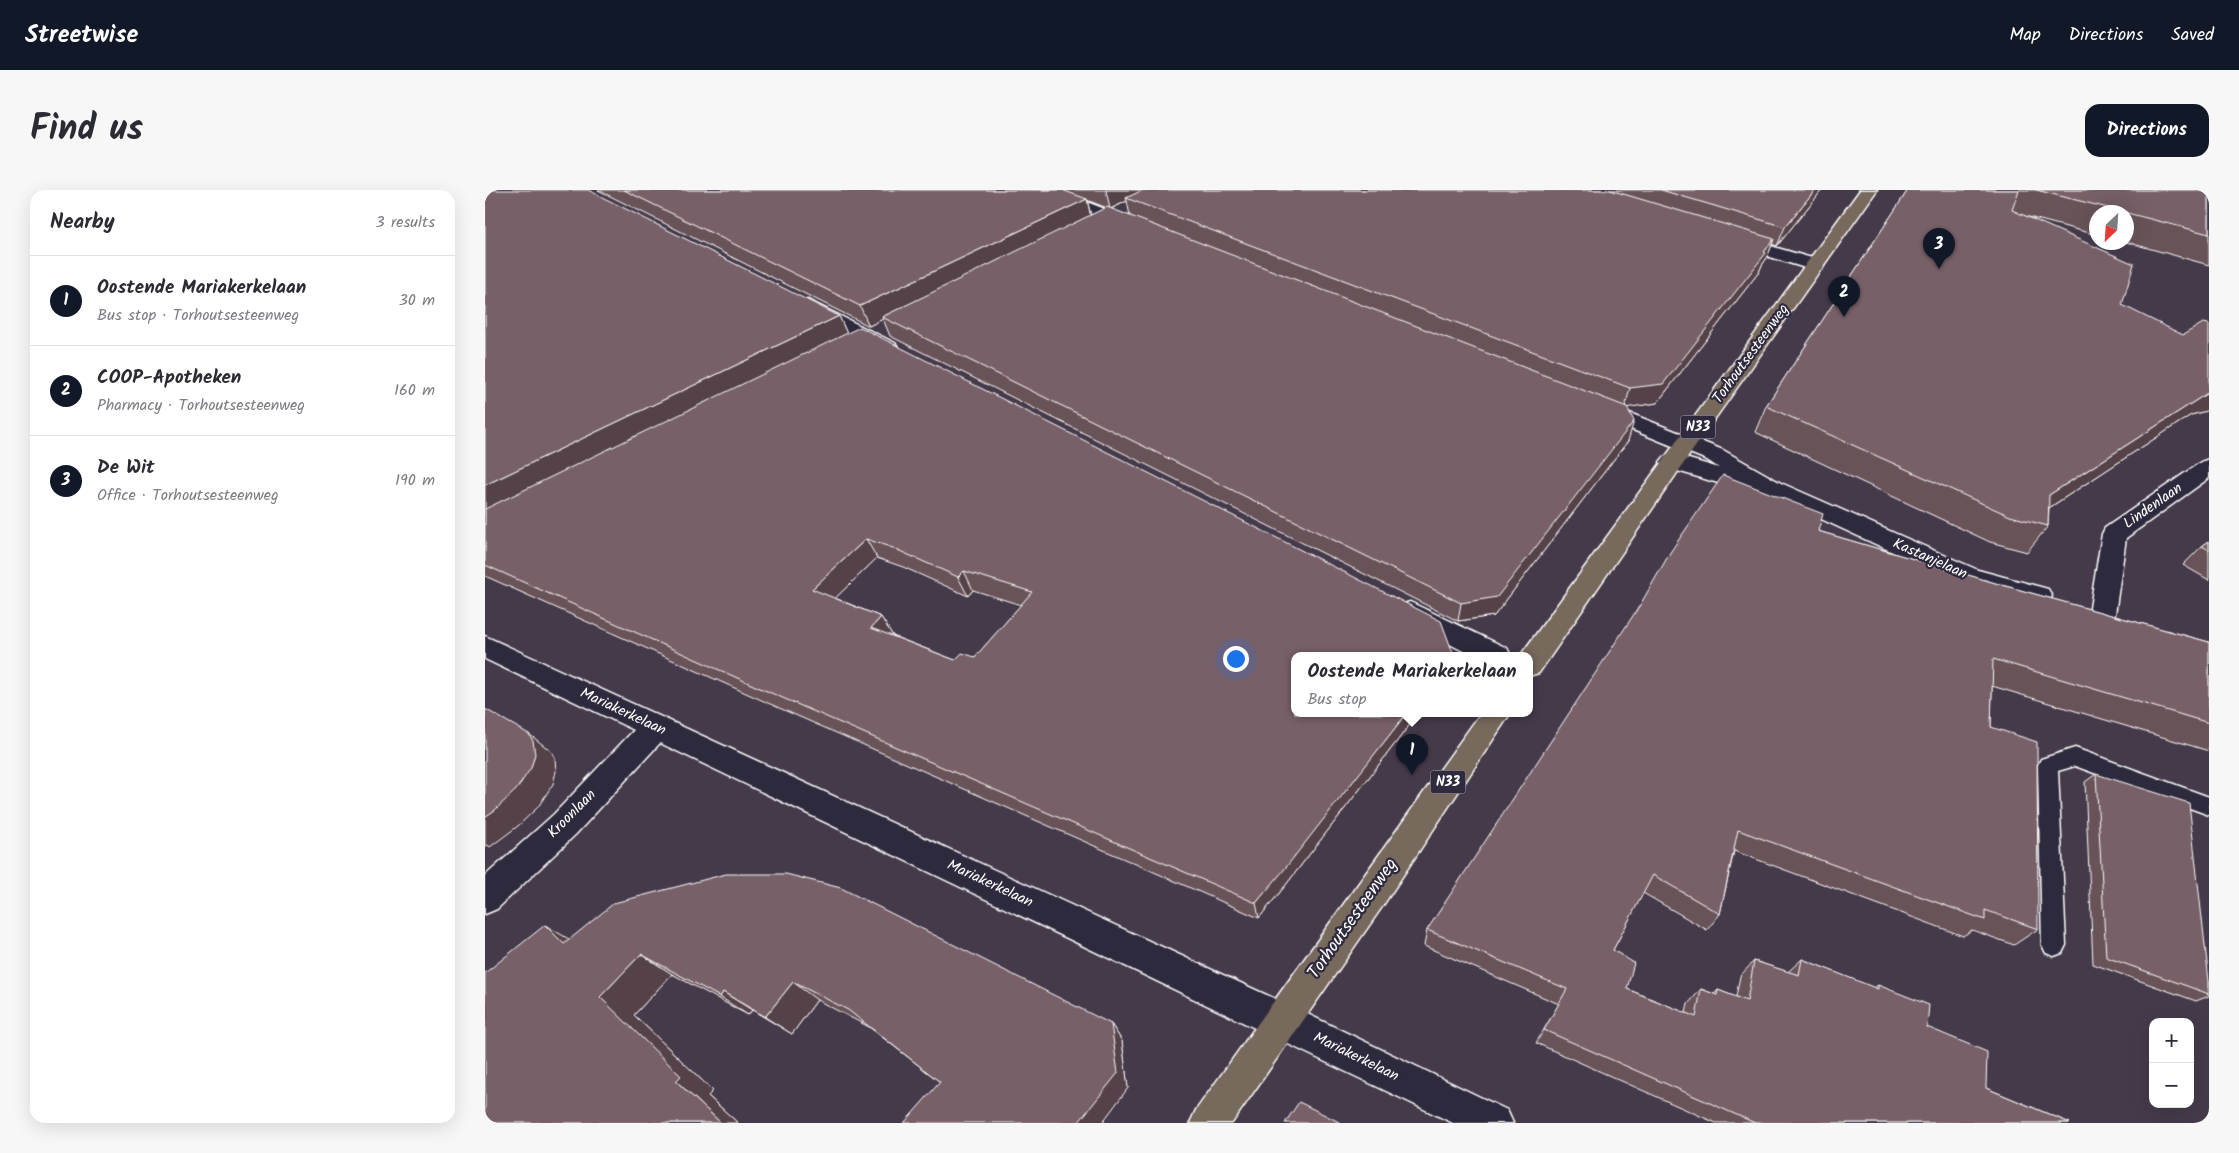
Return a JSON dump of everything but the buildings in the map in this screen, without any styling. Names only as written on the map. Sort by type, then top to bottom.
[{"type":"main road","name":"Torhoutsesteenweg","points":[[1533,659],[1869,190]]},
{"type":"main road","name":"Torhoutsesteenweg","points":[[1209,1123],[1371,896],[1494,717]]},
{"type":"street","points":[[1040,190],[1147,232]]},
{"type":"street","points":[[1092,226],[1134,206]]},
{"type":"street","points":[[1713,233],[1815,265]]},
{"type":"street","points":[[790,297],[877,332],[904,355]]},
{"type":"street","points":[[842,350],[877,332]]},
{"type":"street","name":"Kastanjelaan","points":[[1579,401],[1687,442],[1715,455],[1773,490],[1971,577],[2128,621]]},
{"type":"street","name":"Kastanjelaan","points":[[1673,462],[1728,480],[1773,490]]},
{"type":"street","name":"Lindenlaan","points":[[2083,608],[2114,534],[2209,467]]},
{"type":"street","points":[[1391,602],[1489,652]]},
{"type":"street","name":"Mariakerkelaan","points":[[485,647],[1494,1123]]},
{"type":"street","name":"Kroonlaan","points":[[485,898],[565,824],[656,728]]},
{"type":"lane","points":[[2054,945],[2048,765],[2075,757],[2209,806]]},
{"type":"place","name":"De Wit","points":[[1939,269]]},
{"type":"place","name":"COOP-Apotheken","points":[[1844,317]]},
{"type":"place","name":"Oostende Mariakerkelaan","points":[[1412,775]]}]
